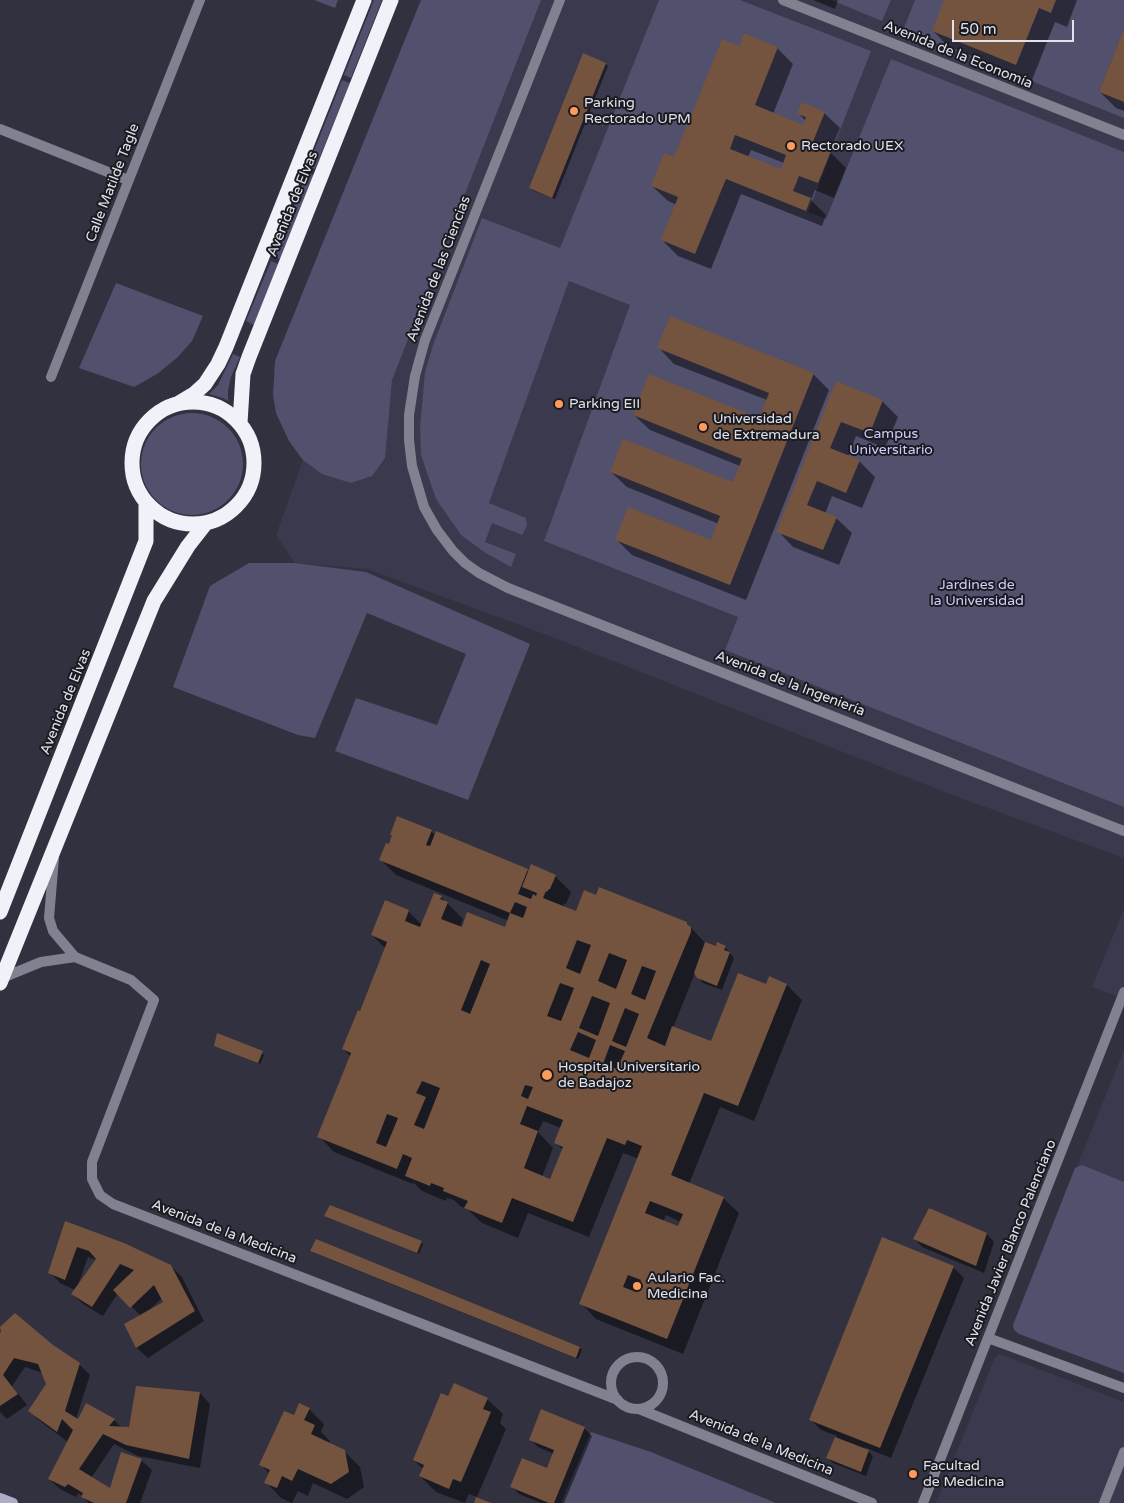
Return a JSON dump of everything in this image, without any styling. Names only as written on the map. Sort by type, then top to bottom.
[{"type":"highway","name":"Avenida de Elvas","points":[[179,403],[194,394],[205,384],[226,347],[364,0]]},
{"type":"highway","name":"Avenida de Elvas","points":[[240,423],[243,374],[249,357],[391,0]]},
{"type":"highway","points":[[196,402],[213,405],[228,412],[240,423],[246,432],[252,448],[254,470],[251,482],[241,500],[232,510],[220,518],[206,523],[188,524],[176,522],[162,516],[146,502],[135,481],[132,466],[136,441],[150,420],[167,407],[179,403],[196,402]]},
{"type":"highway","name":"Avenida de Elvas","points":[[0,912],[146,541],[146,502]]},
{"type":"highway","points":[[1,981],[154,601],[188,546],[206,523]]},
{"type":"main road","points":[[0,1498],[13,1503]]},
{"type":"street","name":"Calle Matilde Tagle","points":[[51,377],[200,0]]},
{"type":"street","name":"Avenida de las Ciencias","points":[[452,551],[424,507],[412,466],[409,415],[415,376],[426,340],[560,0]]},
{"type":"street","name":"Avenida de la Economía","points":[[783,0],[1124,135]]},
{"type":"street","points":[[0,130],[128,180]]},
{"type":"street","name":"Avenida de la Ingeniería","points":[[452,551],[479,573],[508,588],[1124,830]]},
{"type":"street","points":[[55,846],[49,918],[53,931],[75,956]]},
{"type":"street","points":[[1,981],[41,962],[75,956]]},
{"type":"street","name":"Avenida de la Medicina","points":[[75,956],[131,980],[154,1000],[92,1162],[92,1178],[100,1195],[113,1204],[618,1400]]},
{"type":"street","name":"Avenida Javier Blanco Palenciano","points":[[923,1503],[1124,992]]},
{"type":"street","points":[[988,1338],[1124,1388]]},
{"type":"street","points":[[643,1358],[657,1366],[661,1374],[662,1389],[654,1403],[639,1409],[624,1406],[618,1400],[614,1394],[612,1378],[615,1370],[627,1360],[643,1358]]},
{"type":"street","name":"Avenida de la Medicina","points":[[639,1409],[872,1503]]},
{"type":"street","points":[[1104,1503],[1124,1452]]},
{"type":"shaded area","name":"Campus Universitario","points":[[421,0],[1124,0],[1124,858],[947,793],[547,635],[367,569],[295,563],[276,535],[303,460],[289,441],[276,413],[273,395],[275,361]]},
{"type":"shaded area","points":[[1124,909],[1124,999],[1092,987]]},
{"type":"shaded area","points":[[1124,1050],[1124,1373],[1019,1334],[1014,1330],[1013,1325]]},
{"type":"shaded area","points":[[1000,1354],[1124,1402],[1124,1503],[936,1503],[995,1357]]},
{"type":"green space","points":[[314,0],[338,0],[335,8]]},
{"type":"green space","points":[[374,0],[382,0],[351,78],[344,75]]},
{"type":"green space","points":[[421,0],[541,0],[392,380],[385,458],[372,476],[351,483],[322,474],[303,460],[289,441],[276,413],[273,395],[275,361]]},
{"type":"green space","name":"Campus Universitario","points":[[659,0],[740,0],[871,51],[808,212],[826,219],[891,59],[1124,152],[1124,807],[725,650],[738,617],[544,541],[630,305],[569,281],[489,503],[526,518],[527,526],[522,535],[492,523],[485,542],[516,554],[511,567],[484,552],[461,535],[436,499],[421,455],[420,428],[425,372],[433,345],[482,218],[560,248]]},
{"type":"green space","points":[[831,0],[891,0],[882,21]]},
{"type":"green space","points":[[915,0],[1124,0],[1124,28],[1099,92],[1124,102],[1124,118],[903,30]]},
{"type":"green space","points":[[342,80],[350,83],[315,169],[308,166]]},
{"type":"green space","points":[[307,173],[314,175],[280,259],[273,256]]},
{"type":"green space","points":[[271,261],[278,264],[254,325],[246,321]]},
{"type":"green space","points":[[116,283],[203,316],[192,341],[178,357],[157,374],[134,387],[79,368]]},
{"type":"green space","points":[[233,354],[240,357],[231,377],[228,401],[209,394],[218,385]]},
{"type":"green space","points":[[192,413],[211,417],[228,428],[239,445],[243,464],[239,483],[228,500],[211,511],[192,515],[173,511],[156,500],[145,483],[141,464],[145,445],[156,428],[173,417]]},
{"type":"green space","points":[[249,563],[295,563],[366,572],[530,644],[468,800],[335,751],[356,698],[437,725],[466,654],[367,613],[315,738],[298,735],[173,687],[210,586]]},
{"type":"green space","points":[[1082,1165],[1124,1182],[1124,1373],[1019,1334],[1014,1330],[1013,1325],[1075,1168]]},
{"type":"green space","points":[[591,1432],[651,1452],[776,1503],[561,1503]]},
{"type":"building","points":[[944,0],[1056,0],[1051,13],[1039,8],[1016,65],[932,31]]},
{"type":"building","points":[[1124,28],[1124,102],[1099,92]]},
{"type":"building","name":"Rectorado UEX","points":[[744,33],[778,47],[755,105],[803,125],[806,117],[797,114],[802,102],[825,112],[812,144],[831,151],[818,183],[799,176],[793,191],[811,198],[806,211],[726,179],[695,254],[661,240],[678,197],[651,186],[664,153],[674,157],[722,39],[739,46]],"holes":[[[735,135],[786,155],[781,169],[730,149]]]},
{"type":"building","points":[[583,53],[606,63],[552,198],[529,188]]},
{"type":"building","points":[[670,316],[814,373],[730,585],[615,540],[628,507],[711,540],[720,516],[610,472],[623,439],[733,482],[742,459],[633,415],[649,374],[759,418],[769,393],[657,348]]},
{"type":"building","points":[[836,381],[883,400],[870,433],[841,422],[830,448],[860,460],[846,493],[817,481],[807,505],[837,517],[823,550],[776,532]]},
{"type":"building","name":"Hospital Universitario de Badajoz","points":[[397,816],[432,830],[426,845],[430,846],[436,831],[528,869],[518,894],[531,899],[533,894],[536,896],[537,893],[522,887],[531,864],[556,875],[550,889],[546,891],[543,898],[576,911],[584,890],[596,895],[599,887],[687,922],[691,927],[691,932],[647,1038],[665,1046],[672,1026],[711,1041],[738,973],[766,984],[769,976],[787,984],[738,1106],[704,1093],[671,1175],[724,1197],[667,1339],[579,1304],[642,1146],[627,1140],[625,1145],[607,1138],[573,1222],[512,1198],[502,1223],[464,1208],[468,1201],[443,1191],[444,1188],[431,1183],[430,1186],[405,1176],[412,1158],[403,1154],[397,1169],[317,1137],[351,1053],[342,1049],[358,1010],[360,1011],[387,942],[371,935],[385,900],[409,910],[405,921],[420,927],[434,893],[442,896],[440,899],[448,902],[441,919],[462,927],[467,912],[505,927],[510,913],[379,860],[386,843],[389,844],[392,835],[390,835]],"holes":[[[515,902],[527,907],[523,918],[510,913]],[[577,940],[591,945],[580,974],[566,968]],[[609,953],[627,960],[616,989],[598,981]],[[481,960],[490,964],[470,1014],[461,1010]],[[642,966],[656,971],[645,1000],[631,994]],[[560,983],[574,988],[561,1021],[547,1016]],[[592,996],[610,1003],[598,1036],[579,1028]],[[625,1008],[639,1014],[626,1047],[612,1041]],[[578,1032],[596,1040],[589,1058],[570,1050]],[[610,1045],[625,1051],[617,1069],[603,1064]],[[422,1081],[440,1088],[424,1129],[414,1125],[426,1097],[416,1093]],[[525,1085],[533,1087],[528,1099],[521,1096]],[[527,1106],[563,1120],[554,1143],[563,1147],[550,1179],[524,1168],[538,1131],[520,1124]],[[387,1114],[398,1118],[386,1147],[376,1143]],[[650,1201],[683,1214],[678,1226],[645,1213]],[[628,1275],[641,1280],[636,1292],[623,1287]]]},
{"type":"building","points":[[705,942],[716,946],[717,942],[726,946],[724,950],[730,952],[717,986],[697,978],[694,973]]},
{"type":"building","points":[[217,1033],[263,1051],[258,1063],[214,1046]]},
{"type":"building","points":[[330,1205],[422,1241],[417,1253],[324,1216]]},
{"type":"building","points":[[929,1208],[987,1233],[976,1266],[913,1239]]},
{"type":"building","points":[[65,1221],[124,1243],[171,1265],[195,1311],[136,1348],[124,1324],[163,1302],[154,1285],[130,1308],[113,1290],[134,1270],[120,1264],[92,1307],[71,1294],[96,1259],[89,1251],[77,1247],[65,1280],[48,1273]]},
{"type":"building","points":[[882,1237],[954,1266],[880,1448],[809,1420]]},
{"type":"building","points":[[316,1239],[580,1347],[576,1358],[310,1251]]},
{"type":"building","points":[[15,1313],[53,1345],[80,1363],[65,1411],[78,1419],[86,1403],[115,1419],[109,1426],[129,1427],[136,1386],[200,1392],[189,1459],[126,1445],[103,1434],[79,1469],[110,1488],[121,1452],[142,1459],[126,1503],[94,1503],[81,1497],[83,1493],[68,1484],[65,1487],[48,1479],[73,1430],[62,1419],[57,1432],[28,1411],[46,1384],[38,1364],[14,1358],[3,1375],[18,1394],[0,1406],[0,1327]]},
{"type":"building","points":[[454,1383],[488,1398],[483,1409],[491,1412],[461,1482],[453,1479],[449,1489],[419,1476],[424,1465],[413,1460],[441,1393],[448,1396]]},
{"type":"building","points":[[299,1403],[310,1408],[304,1420],[315,1425],[311,1434],[345,1450],[349,1472],[331,1484],[298,1469],[292,1481],[282,1476],[277,1488],[264,1483],[270,1470],[259,1465],[284,1411],[294,1415]]},
{"type":"building","points":[[541,1409],[585,1427],[554,1503],[549,1503],[510,1487],[522,1458],[547,1468],[554,1450],[529,1440]]},
{"type":"building","points":[[835,1437],[869,1450],[861,1472],[826,1458]]},
{"type":"building","points":[[476,1497],[491,1503],[474,1503]]},
{"type":"place","name":"Parking Rectorado UPM","points":[[574,111]]},
{"type":"place","name":"Rectorado UEX","points":[[791,146]]},
{"type":"place","name":"Parking EII","points":[[559,404]]},
{"type":"place","name":"Universidad de Extremadura","points":[[703,427]]},
{"type":"place","name":"Hospital Universitario de Badajoz","points":[[547,1075]]},
{"type":"place","name":"Aulario Fac. Medicina","points":[[637,1286]]},
{"type":"place","name":"Facultad de Medicina","points":[[913,1474]]},
{"type":"park label","name":"Jardines de la Universidad","points":[[977,594]]}]
